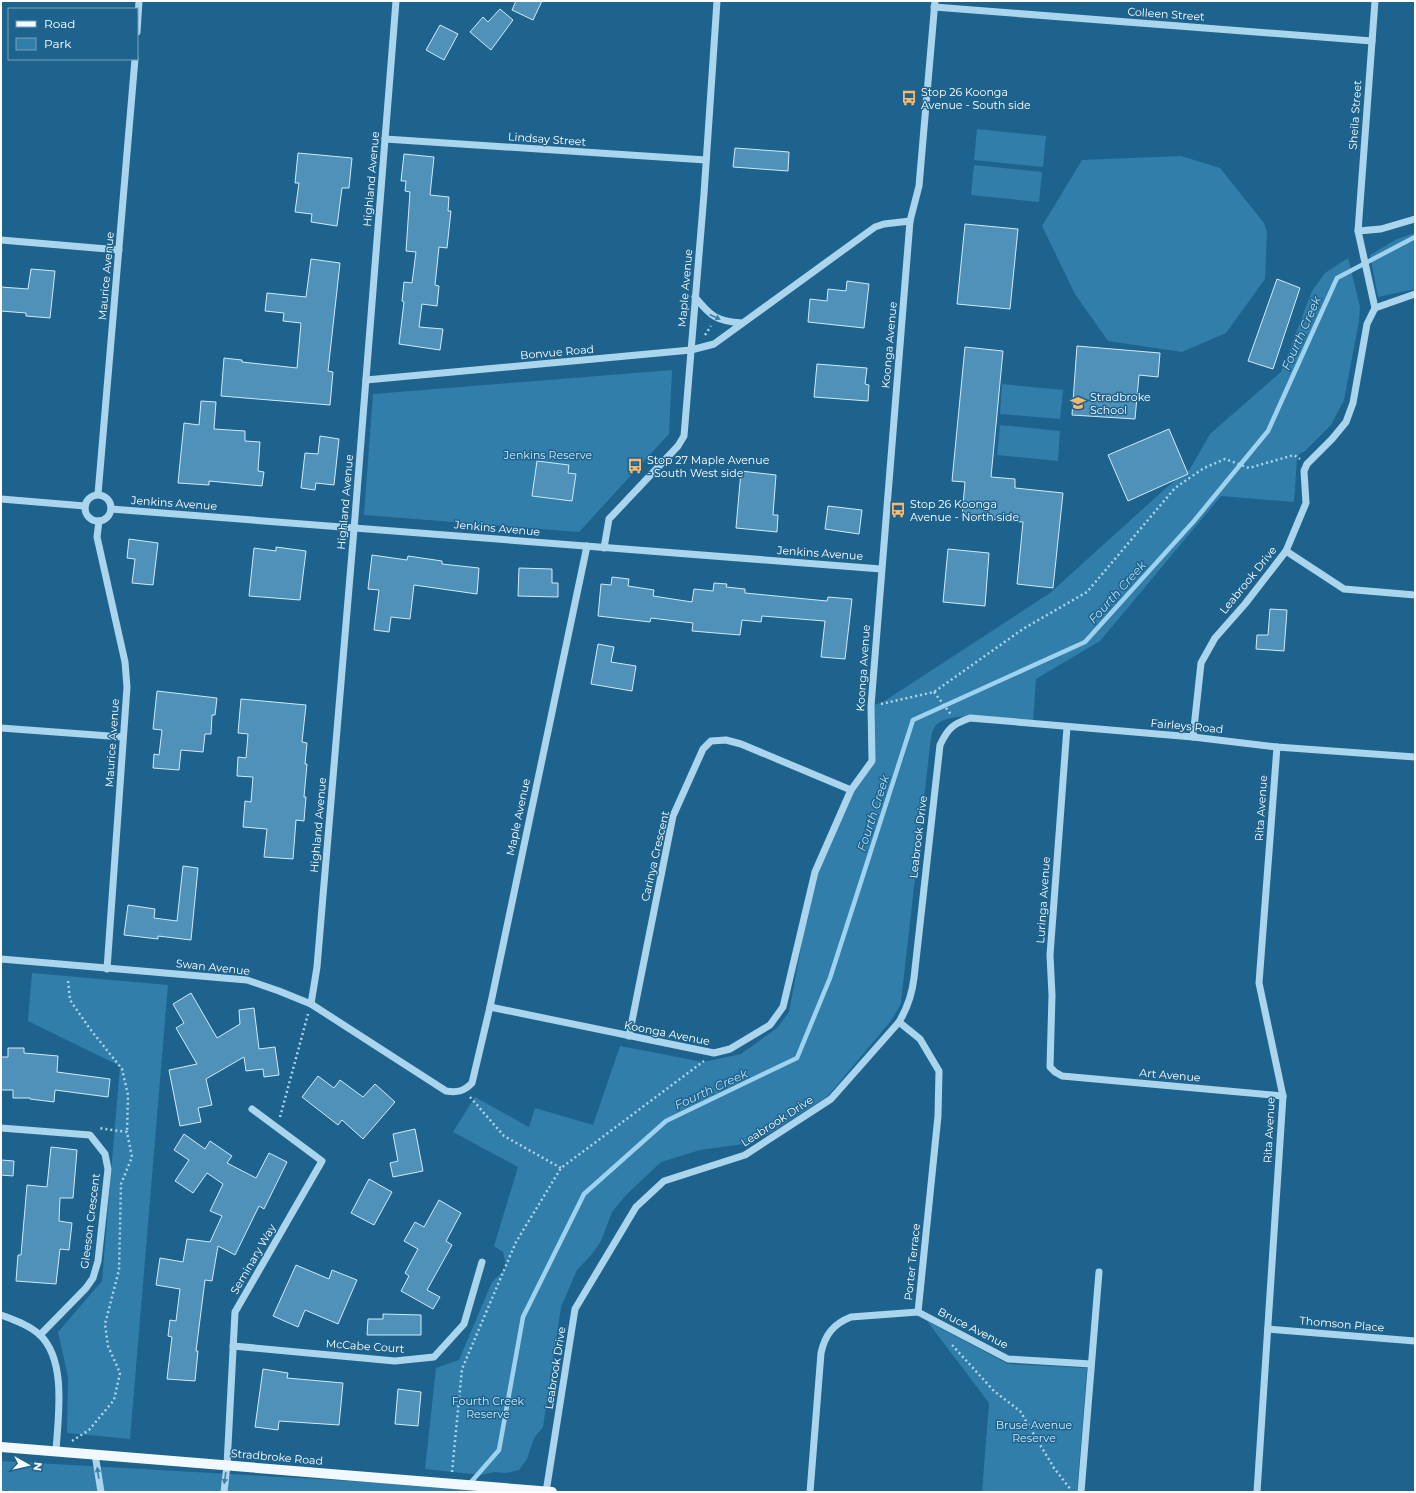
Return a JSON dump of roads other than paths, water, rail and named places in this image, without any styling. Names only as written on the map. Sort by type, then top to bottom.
[{"type":"main road","name":"Stradbroke Road","points":[[1,1447],[552,1492]]},
{"type":"street","points":[[138,22],[140,1]]},
{"type":"street","name":"Highland Avenue","points":[[311,1004],[316,967],[354,527],[396,1]]},
{"type":"street","name":"Maple Avenue","points":[[604,548],[609,519],[678,446],[684,436],[717,1]]},
{"type":"street","name":"Sheila Street","points":[[1358,231],[1375,1]]},
{"type":"street","name":"Colleen Street","points":[[934,4],[1372,41]]},
{"type":"street","name":"Koonga Avenue","points":[[490,1007],[714,1053],[730,1048],[770,1025],[783,1007],[815,872],[851,790],[872,761],[871,706],[881,569],[910,221],[919,186],[934,4]]},
{"type":"street","name":"Maurice Avenue","points":[[98,494],[135,60]]},
{"type":"street","name":"Lindsay Street","points":[[385,139],[706,160]]},
{"type":"street","points":[[1415,219],[1381,229],[1358,231],[1375,308],[1415,294]]},
{"type":"street","name":"Bonvue Road","points":[[366,380],[691,350],[714,344],[875,227],[884,224],[910,221]]},
{"type":"street","points":[[1,240],[119,250]]},
{"type":"street","points":[[695,297],[708,314],[727,322],[742,323]]},
{"type":"street","name":"Leabrook Drive","points":[[1193,737],[1201,663],[1215,638],[1245,604],[1286,551],[1306,503],[1304,471],[1307,464],[1332,439],[1346,422],[1353,403],[1367,324],[1375,308]]},
{"type":"street","points":[[98,494],[105,496],[110,501],[111,509],[109,515],[99,521],[92,520],[87,515],[85,506],[87,499],[98,494]]},
{"type":"street","points":[[1,499],[85,506]]},
{"type":"street","name":"Jenkins Avenue","points":[[111,509],[881,569]]},
{"type":"street","name":"Maurice Avenue","points":[[99,521],[98,537],[126,668],[128,687],[123,737],[108,969]]},
{"type":"street","name":"Maple Avenue","points":[[465,1090],[472,1083],[490,1007],[587,546]]},
{"type":"street","points":[[1286,551],[1344,589],[1415,595]]},
{"type":"street","name":"Fairleys Road","points":[[958,722],[970,718],[1193,737],[1277,747],[1415,757]]},
{"type":"street","name":"Leabrook Drive","points":[[546,1492],[575,1309],[636,1207],[664,1181],[745,1155],[831,1099],[900,1022],[907,1009],[912,996],[940,745],[947,730],[958,722]]},
{"type":"street","name":"Luringa Avenue","points":[[1055,1072],[1050,1066],[1052,995],[1050,955],[1067,727]]},
{"type":"street","points":[[1,728],[123,737]]},
{"type":"street","name":"Carinya Crescent","points":[[628,1036],[673,816],[703,750],[711,741],[726,740],[742,744],[851,790]]},
{"type":"street","name":"Rita Avenue","points":[[1257,1492],[1283,1096],[1260,982],[1277,747]]},
{"type":"street","name":"Swan Avenue","points":[[1,959],[247,980],[311,1004],[446,1091],[456,1093],[465,1090]]},
{"type":"street","name":"Porter Terrace","points":[[810,1492],[821,1353],[824,1339],[832,1328],[842,1320],[851,1317],[918,1312],[938,1116],[939,1071],[920,1039],[900,1022]]},
{"type":"street","name":"Art Avenue","points":[[1055,1072],[1062,1076],[1283,1096]]},
{"type":"street","name":"Seminary Way","points":[[224,1492],[227,1465],[235,1312],[322,1161],[252,1109]]},
{"type":"street","name":"Gleeson Crescent","points":[[1,1128],[90,1135],[105,1154],[108,1169],[98,1261],[93,1278],[86,1288],[40,1335]]},
{"type":"street","name":"McCabe Court","points":[[233,1346],[395,1361],[434,1357],[464,1324],[482,1262]]},
{"type":"street","points":[[1081,1492],[1099,1272]]},
{"type":"street","name":"Bruce Avenue","points":[[918,1312],[1008,1359],[1091,1364]]},
{"type":"street","points":[[1,1315],[21,1322],[40,1335],[51,1350],[56,1366],[59,1391],[56,1451]]},
{"type":"street","name":"Thomson Place","points":[[1268,1329],[1415,1341]]},
{"type":"street","points":[[95,1454],[101,1492]]},
{"type":"waterway","name":"Fourth Creek","points":[[472,1481],[499,1450],[523,1317],[584,1194],[666,1121],[797,1058],[830,978],[913,720],[1085,642],[1194,521],[1268,431],[1337,278],[1415,237]]},
{"type":"place","name":"Stop 26 Koonga Avenue - South side","points":[[909,98]]},
{"type":"place","name":"Stradbroke School","points":[[1078,403]]},
{"type":"place","name":"Stop 27 Maple Avenue - South West side","points":[[635,466]]},
{"type":"place","name":"Stop 26 Koonga Avenue - North side","points":[[898,510]]},
{"type":"park label","name":"Jenkins Reserve","points":[[548,455]]},
{"type":"park label","name":"Fourth Creek Reserve","points":[[488,1407]]},
{"type":"park label","name":"Bruse Avenue Reserve","points":[[1034,1431]]}]
